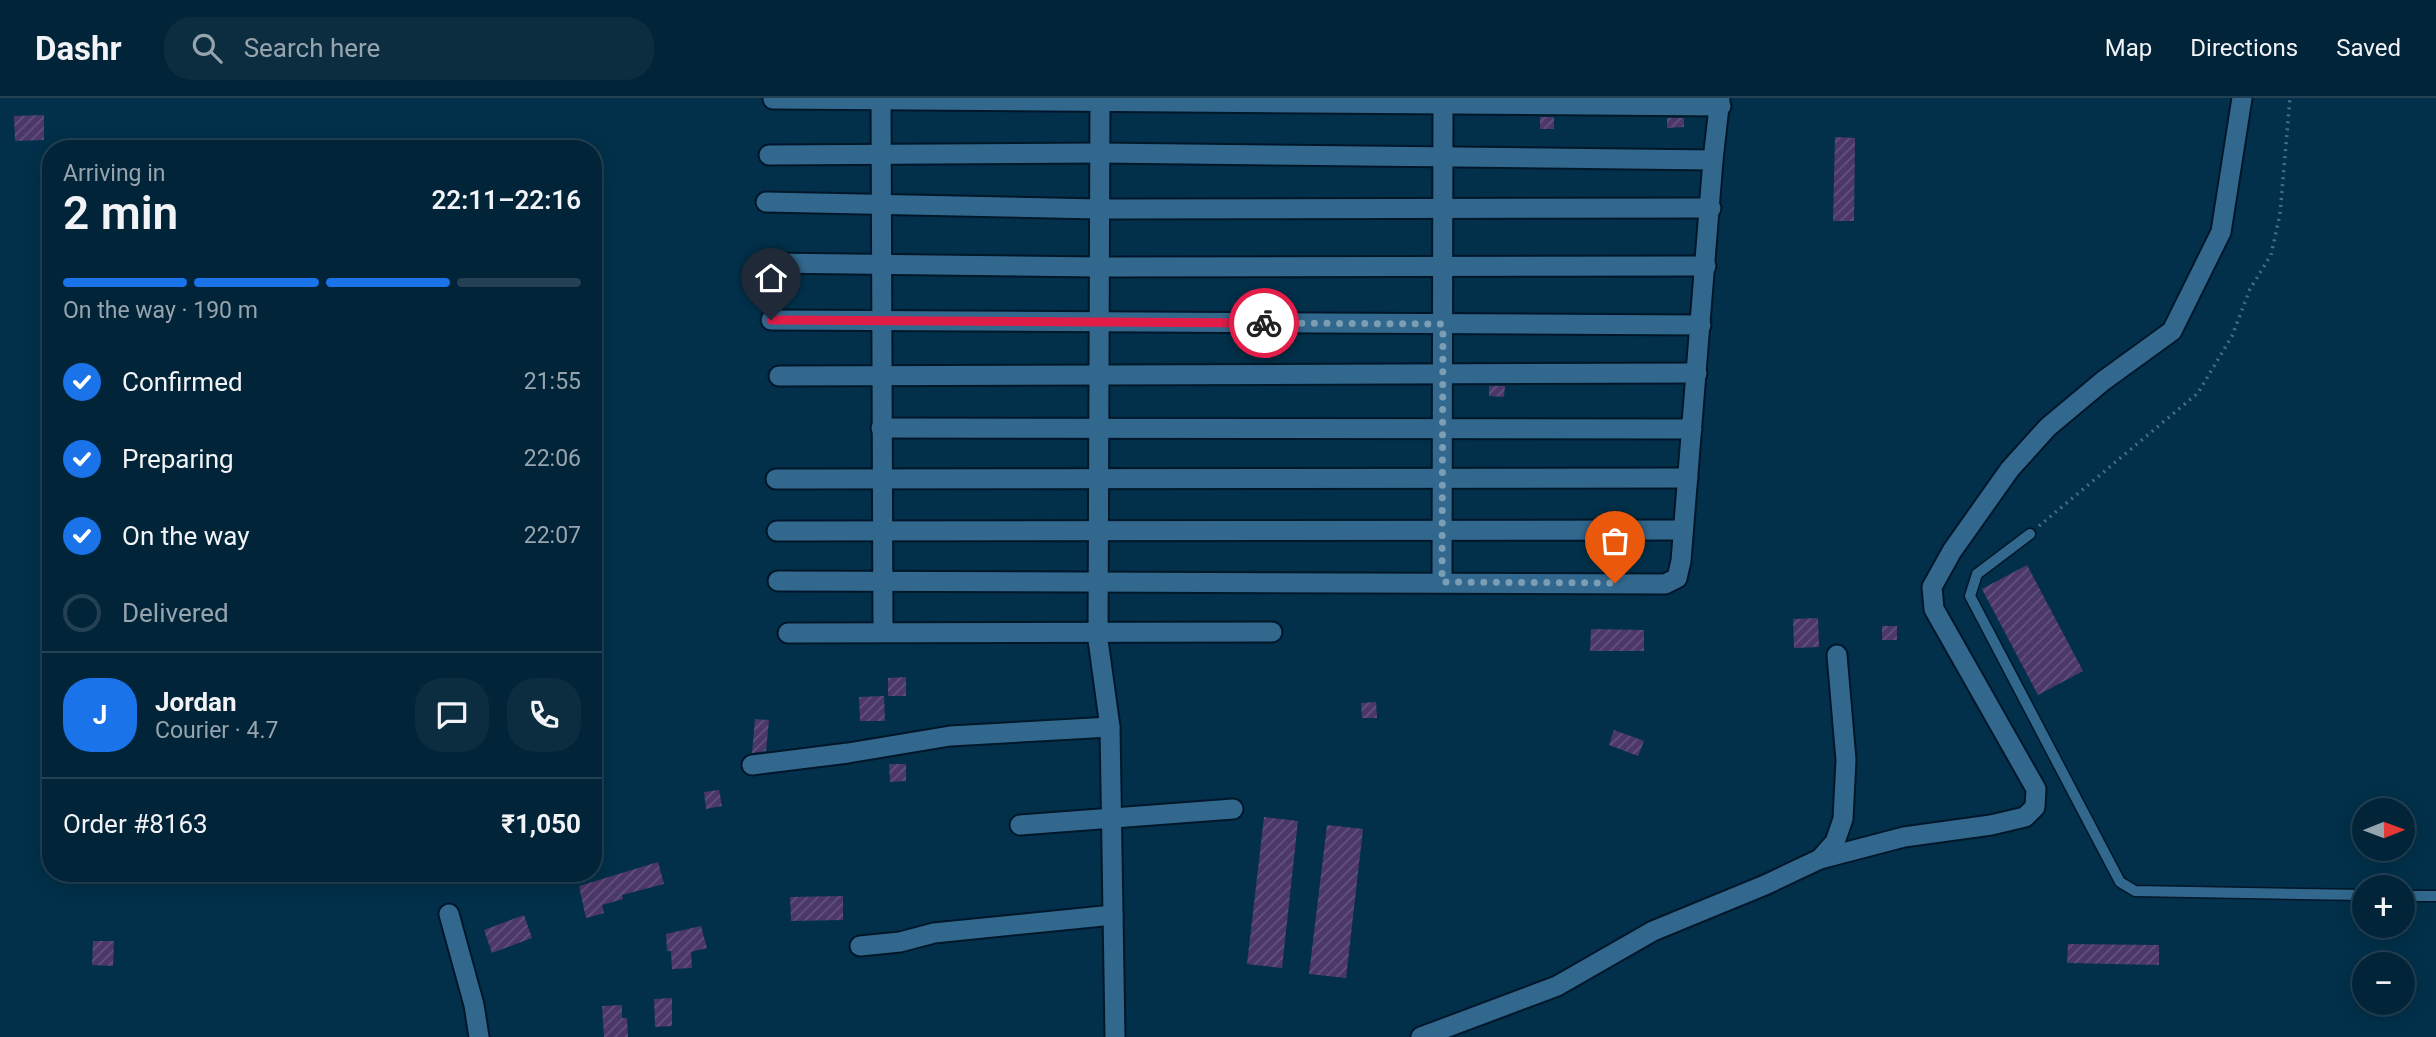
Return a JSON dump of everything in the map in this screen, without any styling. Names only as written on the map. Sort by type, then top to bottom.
[{"type":"street","points":[[1422,1037],[1557,986],[1653,932],[1820,859],[1904,837],[1991,825],[2025,817],[2035,807],[2036,789],[1934,609],[1932,587],[1952,551],[1995,489],[2048,427],[2172,331],[2221,232],[2242,98]]},
{"type":"street","points":[[773,99],[1720,103],[1713,160],[1684,530],[1677,578],[1665,584],[778,581]]},
{"type":"street","points":[[881,99],[883,632]]},
{"type":"street","points":[[1100,100],[1098,632],[1110,727],[1115,1037]]},
{"type":"street","points":[[1442,582],[1443,100]]},
{"type":"street","points":[[769,155],[1100,153],[1713,160]]},
{"type":"street","points":[[766,202],[1099,209],[1711,208]]},
{"type":"street","points":[[768,263],[1099,267],[1706,266]]},
{"type":"street","points":[[771,320],[1700,325]]},
{"type":"street","points":[[779,376],[1697,373]]},
{"type":"street","points":[[881,428],[1692,429]]},
{"type":"street","points":[[776,479],[1688,478]]},
{"type":"street","points":[[777,531],[1684,530]]},
{"type":"street","points":[[788,633],[1272,632]]},
{"type":"street","points":[[1820,859],[1835,842],[1843,819],[1846,760],[1837,655]]},
{"type":"street","points":[[752,765],[950,736],[1110,727]]},
{"type":"street","points":[[1020,825],[1233,808]]},
{"type":"street","points":[[449,914],[474,1005],[479,1037]]},
{"type":"street","points":[[860,946],[900,942],[934,933],[1113,915]]},
{"type":"lane","points":[[2030,534],[1977,574],[1970,596],[2120,882],[2135,891],[2352,895]]},
{"type":"lane","points":[[2415,896],[2436,896]]},
{"type":"path","points":[[2030,534],[2198,393],[2232,336],[2250,289],[2271,255],[2280,214],[2290,98]]},
{"type":"building","points":[[44,115],[44,140],[15,141],[14,116]]},
{"type":"building","points":[[1540,117],[1554,117],[1554,129],[1540,129]]},
{"type":"building","points":[[1667,118],[1684,118],[1684,127],[1667,128]]},
{"type":"building","points":[[1835,137],[1855,138],[1854,221],[1833,221]]},
{"type":"building","points":[[1489,386],[1505,386],[1504,397],[1489,396]]},
{"type":"building","points":[[2027,565],[2083,671],[2038,695],[1982,589]]},
{"type":"building","points":[[1818,618],[1819,647],[1794,648],[1793,619]]},
{"type":"building","points":[[1882,626],[1897,626],[1897,640],[1882,640]]},
{"type":"building","points":[[1591,629],[1644,630],[1644,651],[1590,651]]},
{"type":"building","points":[[906,677],[906,696],[888,696],[888,678]]},
{"type":"building","points":[[884,696],[885,721],[860,721],[859,697]]},
{"type":"building","points":[[1376,702],[1377,718],[1362,718],[1361,703]]},
{"type":"building","points":[[755,719],[769,720],[766,751],[752,753]]},
{"type":"building","points":[[1614,730],[1644,741],[1638,756],[1609,745]]},
{"type":"building","points":[[889,764],[906,764],[906,781],[890,782]]},
{"type":"building","points":[[719,790],[722,806],[706,809],[704,792]]},
{"type":"building","points":[[1264,817],[1298,821],[1282,968],[1247,964]]},
{"type":"building","points":[[1327,825],[1363,829],[1346,978],[1309,974]]},
{"type":"building","points":[[658,862],[664,884],[622,895],[623,899],[602,905],[604,913],[586,918],[579,886],[602,882],[602,879]]},
{"type":"building","points":[[843,896],[843,920],[791,921],[790,897]]},
{"type":"building","points":[[524,915],[532,938],[492,953],[484,930]]},
{"type":"building","points":[[701,926],[707,948],[691,952],[692,968],[672,969],[666,934]]},
{"type":"building","points":[[93,941],[114,941],[113,966],[92,965]]},
{"type":"building","points":[[2068,944],[2159,945],[2159,965],[2067,963]]},
{"type":"building","points":[[672,998],[672,1026],[655,1027],[654,999]]},
{"type":"building","points":[[622,1005],[622,1018],[627,1018],[628,1037],[604,1037],[602,1006]]},
{"type":"way so far","points":[[1264,323],[1443,324],[1442,582],[1615,583]]},
{"type":"route","points":[[771,320],[1264,323]]}]
